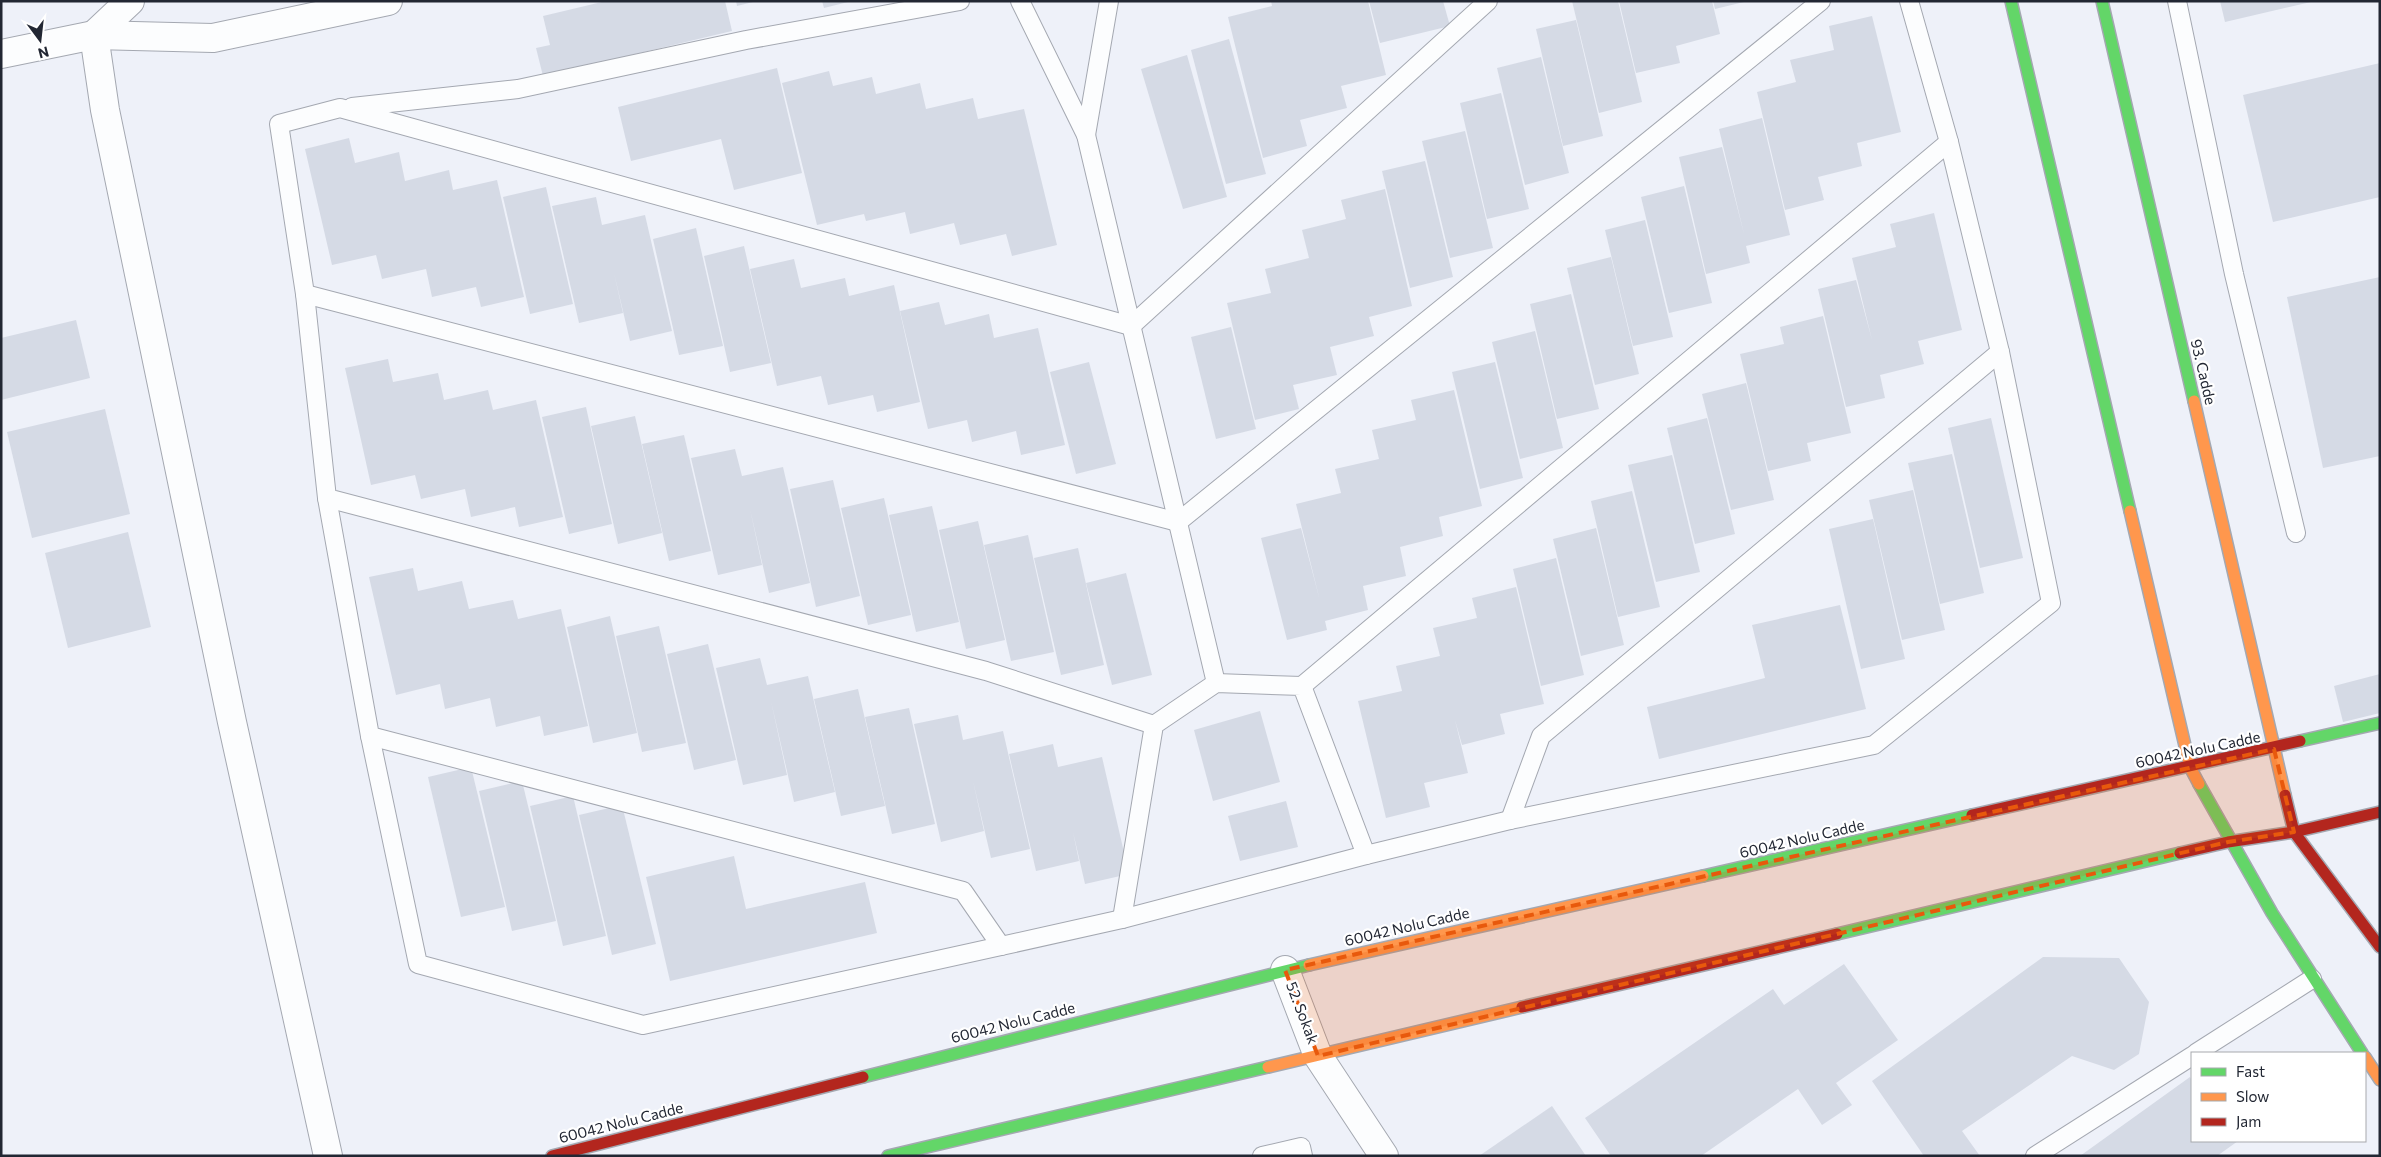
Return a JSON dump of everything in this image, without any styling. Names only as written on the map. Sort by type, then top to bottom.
[{"type":"street","points":[[94,35],[130,1]]},
{"type":"street","points":[[1,54],[94,35],[213,38],[388,1]]},
{"type":"street","points":[[2011,1],[2190,767],[2228,842],[2312,980],[2361,1052]]},
{"type":"street","name":"93. Cadde","points":[[2102,1],[2294,832]]},
{"type":"street","points":[[94,35],[105,110],[226,693],[328,1156]]},
{"type":"street","name":"60042 Nolu Cadde","points":[[552,1156],[1285,970],[2274,749],[2380,723]]},
{"type":"street","points":[[888,1156],[2228,842],[2294,832],[2380,812]]},
{"type":"street","points":[[2294,832],[2380,947]]},
{"type":"street","name":"52. Sokak","points":[[1285,970],[1318,1056],[1384,1156]]},
{"type":"street","points":[[2366,1059],[2380,1080]]},
{"type":"lane","points":[[960,1],[746,40],[518,89],[340,108],[279,124],[305,294],[327,498],[370,736],[418,964],[643,1025],[1122,920],[1366,855],[1510,820],[1874,745],[2051,603],[2000,352],[1949,142],[1909,1]]},
{"type":"lane","points":[[1020,1],[1086,135],[1216,683]]},
{"type":"lane","points":[[1086,135],[1109,1]]},
{"type":"lane","points":[[1131,326],[1488,1]]},
{"type":"lane","points":[[1178,522],[1821,1]]},
{"type":"lane","points":[[2177,1],[2234,274],[2296,533]]},
{"type":"lane","points":[[340,108],[1131,326]]},
{"type":"lane","points":[[1122,920],[1154,725],[1216,683],[1302,686],[1949,142]]},
{"type":"lane","points":[[305,294],[1178,522]]},
{"type":"lane","points":[[1510,820],[1541,736],[2000,352]]},
{"type":"lane","points":[[327,498],[986,671],[1154,725]]},
{"type":"lane","points":[[1302,686],[1366,855]]},
{"type":"lane","points":[[370,736],[963,891],[1001,946]]},
{"type":"lane","points":[[2198,1052],[2312,980]]},
{"type":"lane","points":[[2034,1156],[2191,1057]]},
{"type":"lane","points":[[1262,1156],[1301,1147],[1303,1156]]},
{"type":"highlighted area","points":[[2274,749],[2294,832],[2228,842],[1318,1056],[1285,970]]},
{"type":"building","points":[[606,1],[725,1],[732,31],[543,76],[536,48],[550,45],[543,16]]},
{"type":"building","points":[[736,1],[753,1],[753,2],[737,6]]},
{"type":"building","points":[[822,1],[848,1],[848,2],[824,8]]},
{"type":"building","points":[[1271,1],[1368,1],[1386,75],[1341,86],[1347,108],[1300,120],[1307,146],[1263,158],[1228,17],[1272,6]]},
{"type":"building","points":[[1369,1],[1443,1],[1450,26],[1380,43]]},
{"type":"building","points":[[1572,1],[1618,1],[1642,102],[1599,113]]},
{"type":"building","points":[[1619,1],[1712,1],[1720,34],[1676,46],[1680,63],[1636,73]]},
{"type":"building","points":[[1713,1],[1744,1],[1744,2],[1715,9]]},
{"type":"building","points":[[2220,1],[2311,1],[2311,2],[2225,22]]},
{"type":"building","points":[[1872,16],[1901,132],[1857,143],[1862,166],[1818,177],[1824,200],[1785,210],[1757,92],[1796,82],[1790,60],[1834,50],[1829,26]]},
{"type":"building","points":[[1576,20],[1603,136],[1563,146],[1536,29]]},
{"type":"building","points":[[1229,39],[1266,174],[1226,184],[1191,50]]},
{"type":"building","points":[[1187,55],[1227,197],[1183,209],[1141,69]]},
{"type":"building","points":[[1541,57],[1569,173],[1525,185],[1497,68]]},
{"type":"building","points":[[2380,63],[2380,197],[2273,222],[2243,95]]},
{"type":"building","points":[[777,68],[802,173],[734,190],[721,139],[631,161],[618,107]]},
{"type":"building","points":[[829,71],[833,86],[872,77],[876,94],[920,83],[926,109],[973,98],[978,119],[1024,109],[1057,245],[1012,256],[1006,234],[960,245],[954,223],[910,234],[905,212],[866,221],[864,214],[817,225],[782,83]]},
{"type":"building","points":[[1501,93],[1529,209],[1487,219],[1460,103]]},
{"type":"building","points":[[1762,118],[1790,235],[1746,246],[1750,263],[1706,274],[1679,157],[1722,147],[1744,234],[1719,129]]},
{"type":"building","points":[[1465,131],[1493,248],[1450,258],[1422,141]]},
{"type":"building","points":[[349,138],[355,163],[399,152],[405,181],[449,170],[453,190],[497,180],[524,297],[481,307],[476,287],[432,297],[426,269],[382,279],[376,255],[332,265],[305,149]]},
{"type":"building","points":[[1425,161],[1453,277],[1410,288],[1382,171]]},
{"type":"building","points":[[1684,186],[1712,303],[1669,313],[1641,197]]},
{"type":"building","points":[[546,187],[573,304],[530,314],[503,197]]},
{"type":"building","points":[[1385,189],[1412,306],[1369,317],[1374,336],[1330,347],[1337,375],[1293,385],[1299,409],[1255,420],[1227,303],[1271,293],[1265,269],[1309,258],[1302,230],[1346,219],[1341,200]]},
{"type":"building","points":[[596,197],[602,225],[645,215],[672,331],[630,341],[614,273],[623,313],[579,323],[552,206]]},
{"type":"building","points":[[1934,213],[1962,330],[1918,341],[1924,364],[1880,375],[1885,398],[1846,407],[1818,289],[1856,280],[1872,340],[1852,258],[1896,247],[1890,224]]},
{"type":"building","points":[[1645,220],[1673,337],[1633,346],[1605,230]]},
{"type":"building","points":[[696,228],[723,346],[679,355],[653,239]]},
{"type":"building","points":[[744,246],[771,363],[730,372],[704,256]]},
{"type":"building","points":[[1611,257],[1639,374],[1595,385],[1567,268]]},
{"type":"building","points":[[794,259],[801,288],[845,278],[849,296],[894,285],[920,402],[877,412],[873,395],[828,405],[821,376],[777,386],[750,269]]},
{"type":"building","points":[[2380,277],[2380,456],[2323,468],[2287,297]]},
{"type":"building","points":[[1571,294],[1599,409],[1557,419],[1530,304]]},
{"type":"building","points":[[939,302],[945,325],[989,314],[994,338],[1038,328],[1065,445],[1021,455],[1016,431],[972,442],[967,420],[928,429],[900,311]]},
{"type":"building","points":[[1823,316],[1851,433],[1807,443],[1811,461],[1768,471],[1740,354],[1784,344],[1780,327]]},
{"type":"building","points":[[76,320],[90,378],[1,400],[1,338]]},
{"type":"building","points":[[1231,327],[1256,429],[1216,439],[1191,337]]},
{"type":"building","points":[[1535,331],[1563,448],[1520,459],[1492,342]]},
{"type":"building","points":[[388,359],[393,382],[438,373],[444,400],[488,390],[493,410],[536,400],[563,517],[519,527],[515,507],[471,517],[465,489],[421,499],[415,475],[371,485],[345,368]]},
{"type":"building","points":[[1089,362],[1116,464],[1076,474],[1050,372]]},
{"type":"building","points":[[1495,362],[1523,478],[1480,489],[1452,372]]},
{"type":"building","points":[[1746,383],[1774,500],[1731,510],[1702,394]]},
{"type":"building","points":[[1454,390],[1482,506],[1439,517],[1443,536],[1400,547],[1406,576],[1363,586],[1368,610],[1325,621],[1327,630],[1287,640],[1261,538],[1301,528],[1320,601],[1296,504],[1341,493],[1335,469],[1379,459],[1372,430],[1416,420],[1411,400]]},
{"type":"building","points":[[586,407],[612,524],[569,534],[542,417]]},
{"type":"building","points":[[105,409],[130,514],[32,538],[7,432]]},
{"type":"building","points":[[635,416],[662,533],[618,544],[591,426]]},
{"type":"building","points":[[1707,418],[1735,534],[1695,544],[1667,428]]},
{"type":"building","points":[[1991,418],[2023,558],[1980,568],[1948,428]]},
{"type":"building","points":[[684,435],[711,551],[669,561],[642,444]]},
{"type":"building","points":[[735,449],[742,476],[783,467],[810,583],[769,593],[750,509],[762,565],[718,575],[691,458]]},
{"type":"building","points":[[1952,454],[1984,593],[1940,604],[1908,463]]},
{"type":"building","points":[[1672,455],[1700,572],[1656,582],[1628,465]]},
{"type":"building","points":[[833,480],[860,596],[816,607],[790,489]]},
{"type":"building","points":[[1913,490],[1945,630],[1902,640],[1869,500]]},
{"type":"building","points":[[1632,491],[1660,607],[1618,617],[1591,501]]},
{"type":"building","points":[[884,498],[911,615],[868,625],[841,508]]},
{"type":"building","points":[[932,506],[959,622],[916,632],[889,515]]},
{"type":"building","points":[[1873,519],[1905,659],[1861,669],[1829,529]]},
{"type":"building","points":[[978,521],[1005,640],[966,649],[939,530]]},
{"type":"building","points":[[1596,528],[1624,645],[1581,656],[1553,539]]},
{"type":"building","points":[[128,532],[151,627],[68,648],[45,553]]},
{"type":"building","points":[[1028,535],[1054,652],[1011,661],[984,545]]},
{"type":"building","points":[[1078,548],[1104,665],[1061,675],[1034,558]]},
{"type":"building","points":[[1556,558],[1584,675],[1541,686],[1513,569]]},
{"type":"building","points":[[413,568],[418,591],[462,581],[469,609],[513,600],[518,619],[561,609],[588,726],[544,736],[540,716],[496,727],[490,698],[445,709],[440,684],[396,695],[369,577]]},
{"type":"building","points":[[1126,573],[1152,675],[1112,685],[1086,583]]},
{"type":"building","points":[[1516,587],[1544,704],[1500,714],[1505,734],[1462,745],[1455,720],[1468,773],[1424,783],[1430,807],[1386,818],[1358,701],[1402,691],[1396,666],[1440,656],[1433,628],[1477,618],[1472,598]]},
{"type":"building","points":[[1840,605],[1866,709],[1659,759],[1647,707],[1765,678],[1752,625]]},
{"type":"building","points":[[610,616],[637,733],[593,743],[567,627]]},
{"type":"building","points":[[659,626],[686,743],[642,752],[616,636]]},
{"type":"building","points":[[708,644],[736,760],[694,770],[667,654]]},
{"type":"building","points":[[760,658],[767,685],[808,676],[835,792],[794,802],[771,701],[787,775],[743,785],[716,668]]},
{"type":"building","points":[[2380,674],[2380,713],[2343,722],[2334,686]]},
{"type":"building","points":[[858,689],[885,806],[841,816],[814,699]]},
{"type":"building","points":[[909,708],[935,824],[892,834],[865,717]]},
{"type":"building","points":[[1260,711],[1280,782],[1213,801],[1194,730]]},
{"type":"building","points":[[958,715],[963,740],[1003,731],[1030,849],[991,858],[973,781],[984,831],[941,842],[914,724]]},
{"type":"building","points":[[1053,744],[1058,767],[1102,757],[1129,874],[1085,884],[1073,832],[1079,861],[1036,871],[1009,754]]},
{"type":"building","points":[[471,767],[505,907],[461,917],[428,777]]},
{"type":"building","points":[[522,781],[556,921],[512,931],[479,791]]},
{"type":"building","points":[[573,796],[606,936],[563,946],[530,806]]},
{"type":"building","points":[[1286,801],[1298,847],[1240,861],[1228,816]]},
{"type":"building","points":[[622,805],[656,944],[612,955],[579,815]]},
{"type":"building","points":[[734,856],[746,909],[865,882],[877,933],[670,981],[646,877]]},
{"type":"building","points":[[2043,957],[2119,958],[2149,1002],[2139,1054],[2114,1070],[2072,1056],[1962,1131],[1980,1156],[1924,1156],[1872,1081]]},
{"type":"building","points":[[1844,964],[1898,1040],[1836,1083],[1852,1105],[1822,1125],[1798,1089],[1701,1156],[1611,1156],[1585,1118],[1773,989],[1784,1005]]},
{"type":"building","points":[[2190,1077],[2191,1142],[2237,1142],[2217,1156],[2080,1156]]},
{"type":"building","points":[[1552,1106],[1586,1156],[1479,1156]]},
{"type":"traffic: fast","points":[[2011,1],[2130,511]]},
{"type":"traffic: fast","points":[[2102,1],[2194,401]]},
{"type":"traffic: fast","points":[[2300,741],[2380,723]]},
{"type":"traffic: fast","points":[[2199,784],[2272,913],[2361,1052]]},
{"type":"traffic: fast","points":[[1703,876],[1972,815]]},
{"type":"traffic: fast","points":[[1837,934],[2180,853]]},
{"type":"traffic: fast","points":[[863,1077],[1309,965]]},
{"type":"traffic: fast","points":[[888,1156],[1268,1067]]},
{"type":"traffic: slow","points":[[2194,401],[2285,795]]},
{"type":"traffic: slow","points":[[2130,511],[2190,767],[2199,784]]},
{"type":"traffic: slow","points":[[1309,965],[1703,876]]},
{"type":"traffic: slow","points":[[1268,1067],[1522,1007]]},
{"type":"traffic: slow","points":[[2366,1059],[2380,1080]]},
{"type":"traffic: jam","points":[[1972,815],[2300,741]]},
{"type":"traffic: jam","points":[[2285,795],[2294,832],[2380,947]]},
{"type":"traffic: jam","points":[[2180,853],[2228,842],[2294,832],[2380,812]]},
{"type":"traffic: jam","points":[[1522,1007],[1837,934]]},
{"type":"traffic: jam","points":[[552,1156],[863,1077]]}]
